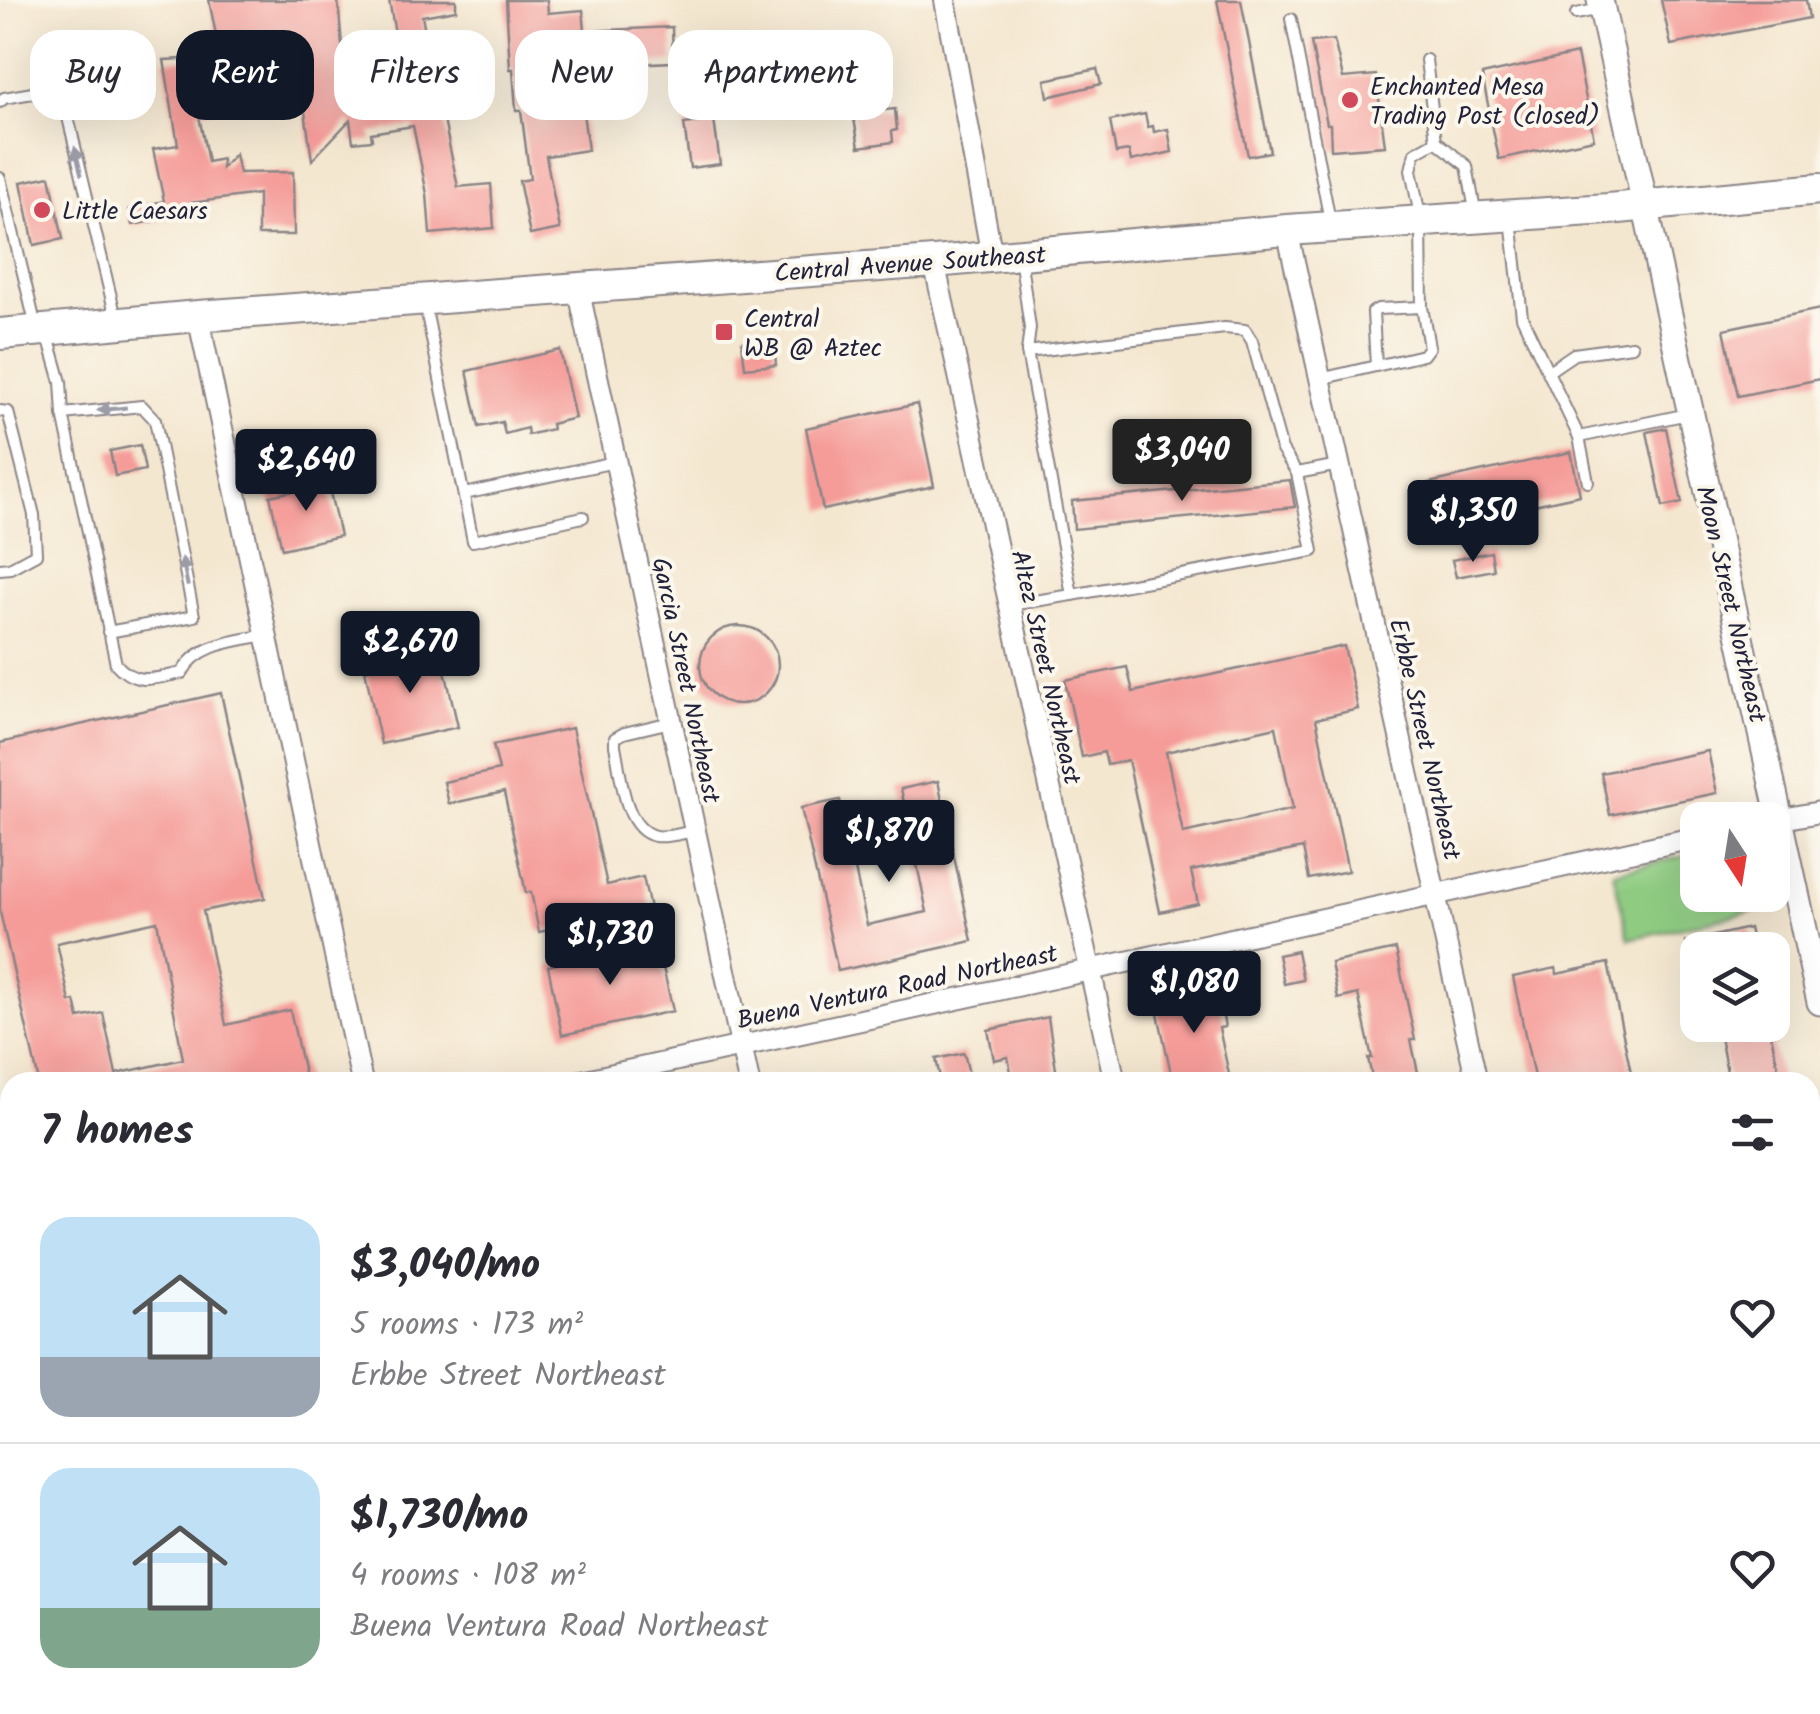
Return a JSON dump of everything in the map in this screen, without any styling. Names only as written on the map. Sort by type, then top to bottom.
[{"type":"main road","name":"Central Avenue Southeast","points":[[0,332],[934,262],[1820,189]]},
{"type":"street","points":[[945,0],[1006,256]]},
{"type":"street","name":"Moon Street Northeast","points":[[1601,5],[1772,802]]},
{"type":"street","name":"Erbbe Street Northeast","points":[[1288,230],[1475,1072]]},
{"type":"street","name":"Altez Street Northeast","points":[[934,262],[1112,1072]]},
{"type":"street","name":"Garcia Street Northeast","points":[[578,287],[747,1072]]},
{"type":"street","points":[[198,316],[360,1072]]},
{"type":"street","points":[[1790,817],[1820,812]]},
{"type":"street","name":"Buena Ventura Road Northeast","points":[[621,1072],[1680,841]]},
{"type":"street","name":"Moon Street Northeast","points":[[1790,878],[1820,1002]]},
{"type":"lane","points":[[1576,14],[1601,5]]},
{"type":"lane","points":[[1290,19],[1331,227]]},
{"type":"lane","points":[[1426,60],[1436,140],[1468,166],[1476,217]]},
{"type":"lane","points":[[0,102],[4,98],[61,88],[118,324]]},
{"type":"lane","points":[[1320,379],[1427,352],[1420,221],[1411,170],[1415,153],[1436,140]]},
{"type":"lane","points":[[0,178],[42,330],[61,382],[63,414],[116,664],[125,674],[142,681],[182,672],[188,660],[216,646],[266,635]]},
{"type":"lane","points":[[1511,215],[1522,318],[1578,436],[1588,482]]},
{"type":"lane","points":[[1006,256],[1030,328],[1027,352],[1072,595]]},
{"type":"lane","points":[[424,299],[474,542],[583,517]]},
{"type":"lane","points":[[1376,366],[1372,312],[1422,308]]},
{"type":"lane","points":[[1008,606],[1313,552],[1297,473],[1282,450],[1252,341],[1245,330],[1225,328],[1027,352]]},
{"type":"lane","points":[[1549,371],[1574,354],[1632,346]]},
{"type":"lane","points":[[63,414],[142,406],[155,420],[194,616],[108,632]]},
{"type":"lane","points":[[0,411],[8,412],[34,515],[36,554],[0,569]]},
{"type":"lane","points":[[1578,436],[1689,414]]},
{"type":"lane","points":[[464,494],[615,462]]},
{"type":"lane","points":[[1297,473],[1339,465]]},
{"type":"lane","points":[[671,722],[624,733],[615,738],[615,746],[630,813],[638,826],[658,837],[694,831]]},
{"type":"green space","points":[[1680,857],[1680,912],[1750,912],[1629,939],[1613,872]]},
{"type":"building","points":[[209,0],[338,0],[341,30],[334,30],[334,120],[350,120],[312,160],[306,120],[314,120],[314,30],[215,30]]},
{"type":"building","points":[[389,0],[456,0],[456,10],[422,16],[425,30],[394,30]]},
{"type":"building","points":[[506,0],[547,0],[548,13],[583,10],[585,30],[515,30],[515,96]]},
{"type":"building","points":[[1217,0],[1241,0],[1270,152],[1248,156]]},
{"type":"building","points":[[1661,0],[1806,0],[1809,18],[1671,45]]},
{"type":"building","points":[[672,27],[668,30],[668,62],[648,63],[648,30],[607,30]]},
{"type":"building","name":"Enchanted Mesa Trading Post (closed)","points":[[1334,40],[1343,78],[1376,75],[1385,146],[1331,150],[1330,124],[1311,42]]},
{"type":"building","points":[[1577,54],[1594,139],[1499,159],[1482,75]]},
{"type":"building","points":[[176,59],[176,120],[200,120],[208,162],[222,159],[222,168],[235,154],[239,173],[293,172],[294,235],[258,235],[258,194],[190,203],[192,214],[132,225],[129,209],[164,201],[153,149],[178,145],[164,60]]},
{"type":"building","points":[[1097,69],[1101,84],[1048,97],[1045,80]]},
{"type":"building","points":[[893,109],[897,130],[892,131],[893,142],[859,147],[854,120],[893,120]]},
{"type":"building","points":[[1145,114],[1148,127],[1153,126],[1154,132],[1168,129],[1172,152],[1131,161],[1129,151],[1116,153],[1110,121]]},
{"type":"building","points":[[350,120],[444,120],[458,187],[491,184],[494,228],[430,234],[427,194],[413,126],[371,133],[372,140],[353,142]]},
{"type":"building","points":[[522,120],[584,120],[588,150],[546,156],[560,229],[530,235],[519,181],[530,179]]},
{"type":"building","points":[[714,120],[720,164],[690,168],[684,124]]},
{"type":"building","name":"Little Caesars","points":[[50,176],[63,239],[34,245],[21,182]]},
{"type":"building","points":[[1820,309],[1820,379],[1738,396],[1724,329]]},
{"type":"building","points":[[774,339],[776,365],[745,368],[742,342]]},
{"type":"building","points":[[560,350],[575,418],[528,435],[527,428],[505,434],[502,422],[479,427],[467,371]]},
{"type":"building","points":[[917,404],[934,486],[823,510],[806,428]]},
{"type":"building","points":[[1666,428],[1682,503],[1663,507],[1647,432]]},
{"type":"building","points":[[140,445],[145,470],[115,476],[110,451]]},
{"type":"building","points":[[1571,452],[1580,495],[1438,526],[1429,483]]},
{"type":"building","points":[[326,475],[340,536],[282,549],[270,496],[307,488],[305,479]]},
{"type":"building","points":[[1290,480],[1295,507],[1074,529],[1072,501]]},
{"type":"building","points":[[1491,552],[1494,570],[1456,577],[1452,560]]},
{"type":"building","points":[[739,626],[754,629],[766,638],[775,650],[775,680],[766,692],[754,701],[739,704],[724,701],[712,692],[703,680],[700,665],[703,650],[712,638],[724,629]]},
{"type":"building","points":[[395,646],[399,662],[441,653],[458,727],[381,744],[365,670],[379,666],[375,650]]},
{"type":"building","points":[[1344,646],[1358,709],[1316,719],[1348,871],[1309,879],[1303,848],[1191,871],[1198,904],[1160,912],[1128,760],[1107,765],[1104,752],[1082,757],[1065,680],[1127,667],[1133,692]],"holes":[[[1276,727],[1293,809],[1183,833],[1166,752]]]},
{"type":"building","points":[[221,693],[265,898],[203,911],[226,1025],[290,1010],[304,1072],[125,1072],[183,1059],[157,921],[57,943],[70,1002],[75,1001],[79,1018],[103,1013],[116,1072],[37,1072],[0,912],[0,743]]},
{"type":"building","points":[[572,728],[607,885],[643,877],[650,908],[539,932],[531,892],[526,893],[504,792],[449,804],[444,782],[499,770],[493,745]]},
{"type":"building","points":[[1708,751],[1717,793],[1610,815],[1601,773]]},
{"type":"building","points":[[938,781],[972,941],[838,971],[801,808],[840,800],[867,925],[927,912],[901,789]]},
{"type":"building","points":[[657,941],[673,1011],[562,1035],[548,966]]},
{"type":"building","points":[[1396,949],[1418,1072],[1371,1072],[1368,1058],[1372,1058],[1358,994],[1338,999],[1331,963]]},
{"type":"building","points":[[1297,951],[1303,980],[1284,984],[1278,955]]},
{"type":"building","points":[[1608,963],[1631,1072],[1533,1072],[1513,977],[1556,968],[1557,974]]},
{"type":"building","points":[[1217,987],[1225,1027],[1219,1028],[1228,1072],[1171,1072],[1155,1000]]},
{"type":"building","points":[[1048,1017],[1056,1072],[1011,1072],[1008,1057],[994,1060],[988,1030]]},
{"type":"building","points":[[1721,1042],[1773,1042],[1779,1072],[1727,1072]]},
{"type":"building","points":[[964,1053],[969,1072],[939,1072],[936,1059]]},
{"type":"place","name":"Enchanted Mesa Trading Post (closed)","points":[[1350,100]]},
{"type":"place","name":"Little Caesars","points":[[42,210]]},
{"type":"place","name":"Central WB @ Aztec","points":[[724,332]]}]
